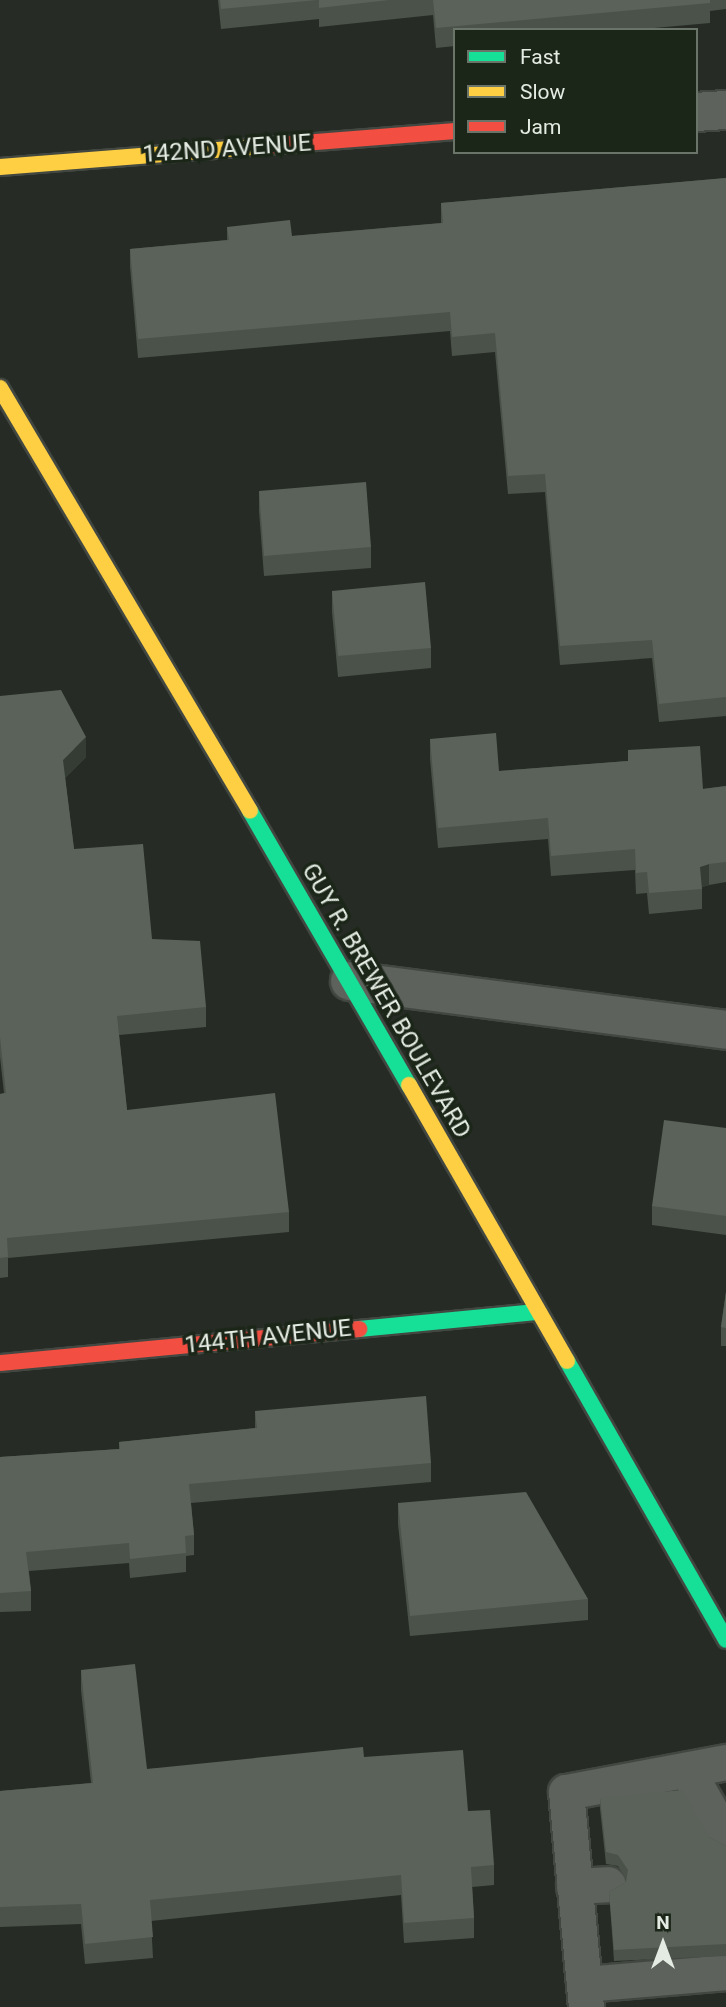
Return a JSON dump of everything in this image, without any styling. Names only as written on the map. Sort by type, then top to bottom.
[{"type":"main road","name":"142ND AVENUE","points":[[0,167],[453,131]]},
{"type":"main road","name":"GUY R. BREWER BOULEVARD","points":[[0,388],[350,981],[536,1312],[726,1640]]},
{"type":"main road","name":"144TH AVENUE","points":[[0,1363],[536,1312]]},
{"type":"street","points":[[698,112],[726,110]]},
{"type":"street","points":[[350,981],[726,1030]]},
{"type":"lane","points":[[726,1762],[566,1792],[591,1885],[585,1995],[726,1972]]},
{"type":"lane","points":[[687,1770],[726,1838]]},
{"type":"building","points":[[220,0],[317,0],[221,9]]},
{"type":"building","points":[[319,0],[389,0],[319,8]]},
{"type":"building","points":[[433,0],[710,0],[710,3],[436,28]]},
{"type":"building","points":[[726,178],[726,697],[659,704],[652,640],[560,646],[545,474],[508,476],[495,333],[452,337],[450,312],[138,339],[130,249],[229,240],[227,227],[290,220],[292,236],[443,223],[441,203]]},
{"type":"building","points":[[366,482],[371,547],[264,556],[259,491]]},
{"type":"building","points":[[425,582],[431,648],[338,656],[332,591]]},
{"type":"building","points":[[61,690],[86,737],[63,760],[74,849],[143,844],[152,939],[200,941],[206,1007],[117,1016],[127,1110],[275,1093],[289,1212],[7,1238],[8,1257],[0,1258],[0,1094],[6,1093],[0,1037],[0,696]]},
{"type":"building","points":[[496,733],[499,771],[628,761],[628,750],[700,746],[703,789],[726,786],[726,862],[700,867],[702,889],[649,893],[647,872],[636,873],[635,849],[551,856],[548,818],[438,828],[430,739]]},
{"type":"building","points":[[664,1120],[726,1128],[726,1216],[652,1206]]},
{"type":"building","points":[[726,1292],[726,1328],[721,1327]]},
{"type":"building","points":[[426,1396],[431,1463],[189,1484],[194,1535],[185,1536],[186,1553],[130,1559],[129,1543],[26,1552],[31,1591],[0,1593],[0,1457],[120,1449],[119,1442],[257,1428],[255,1411]]},
{"type":"building","points":[[526,1492],[588,1599],[410,1616],[398,1503]]},
{"type":"building","points":[[135,1664],[147,1769],[363,1747],[364,1757],[463,1750],[468,1811],[490,1810],[494,1865],[471,1867],[474,1918],[404,1923],[401,1875],[150,1900],[153,1937],[85,1944],[81,1904],[0,1907],[0,1791],[93,1783],[81,1670]]},
{"type":"building","points":[[682,1790],[709,1837],[726,1846],[726,1944],[614,1950],[609,1892],[626,1882],[628,1870],[618,1855],[606,1852],[600,1798]]},
{"type":"traffic: fast","points":[[250,811],[409,1085]]},
{"type":"traffic: fast","points":[[359,1329],[536,1312]]},
{"type":"traffic: fast","points":[[567,1361],[726,1640]]},
{"type":"traffic: slow","points":[[0,167],[265,146]]},
{"type":"traffic: slow","points":[[0,388],[250,811]]},
{"type":"traffic: slow","points":[[409,1085],[567,1361]]},
{"type":"traffic: jam","points":[[265,146],[453,131]]},
{"type":"traffic: jam","points":[[0,1363],[359,1329]]}]
